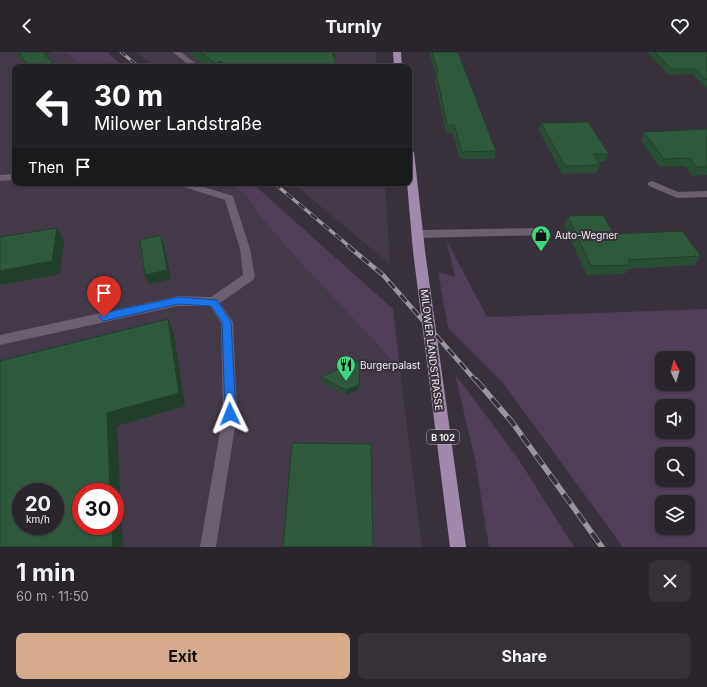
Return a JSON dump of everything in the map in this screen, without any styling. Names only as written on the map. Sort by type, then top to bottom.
[{"type":"main road","points":[[396,52],[398,64]]},
{"type":"main road","name":"MILOWER LANDSTRASSE","points":[[412,179],[458,547]]},
{"type":"street","points":[[177,52],[192,64]]},
{"type":"street","points":[[0,178],[12,177]]},
{"type":"street","points":[[652,184],[677,194],[707,194]]},
{"type":"street","points":[[0,340],[178,301],[213,302],[249,277],[245,249],[229,198],[191,186]]},
{"type":"street","points":[[418,234],[542,232]]},
{"type":"street","points":[[208,547],[230,414],[227,322],[213,302]]},
{"type":"shaded area","points":[[0,52],[67,53],[79,64],[12,64],[12,186],[231,186],[246,194],[260,216],[290,251],[400,369],[422,547],[0,547]]},
{"type":"shaded area","points":[[51,52],[107,52],[120,64],[79,64],[67,53]]},
{"type":"shaded area","points":[[136,52],[376,52],[377,64],[150,64]]},
{"type":"shaded area","points":[[231,186],[255,186],[393,309],[400,369],[290,251],[260,216],[246,194]]},
{"type":"shaded area","points":[[297,186],[385,186],[390,264]]},
{"type":"shaded area","points":[[446,239],[487,317],[707,309],[707,547],[622,547],[503,383],[448,328],[438,272],[455,277]]},
{"type":"shaded area","points":[[455,374],[517,457],[574,547],[489,547],[475,459]]},
{"type":"building","points":[[18,52],[44,52],[53,64],[27,64]]},
{"type":"building","points":[[200,52],[333,52],[333,56],[335,56],[334,64],[224,64],[221,61],[215,63]]},
{"type":"building","points":[[432,52],[458,52],[496,151],[462,152],[454,125],[447,125],[436,72],[438,72]]},
{"type":"building","points":[[655,52],[707,52],[707,80],[694,69],[671,69]]},
{"type":"building","points":[[588,122],[609,154],[593,154],[600,165],[565,166],[541,123]]},
{"type":"building","points":[[707,129],[707,167],[697,167],[690,158],[664,159],[644,132]]},
{"type":"building","points":[[603,215],[614,234],[682,231],[701,256],[628,260],[631,265],[591,266],[568,216]]},
{"type":"building","points":[[57,228],[52,261],[0,271],[0,237]]},
{"type":"building","points":[[161,235],[167,270],[145,275],[140,240]]},
{"type":"building","points":[[168,319],[179,393],[107,413],[110,483],[72,483],[72,535],[112,535],[113,547],[0,547],[0,361]]},
{"type":"building","points":[[360,360],[359,385],[346,390],[321,377]]},
{"type":"building","points":[[292,443],[371,444],[373,547],[283,547]]},
{"type":"railway","points":[[121,52],[135,64]]},
{"type":"railway","points":[[278,186],[350,247]]},
{"type":"railway","points":[[348,246],[383,275],[476,381]]},
{"type":"railway","points":[[476,380],[512,422],[602,547]]},
{"type":"place","name":"Auto-Wegner","points":[[541,252]]},
{"type":"place","name":"Burgerpalast","points":[[346,382]]},
{"type":"route","points":[[104,317],[178,301],[213,302],[227,322],[230,414]]}]
